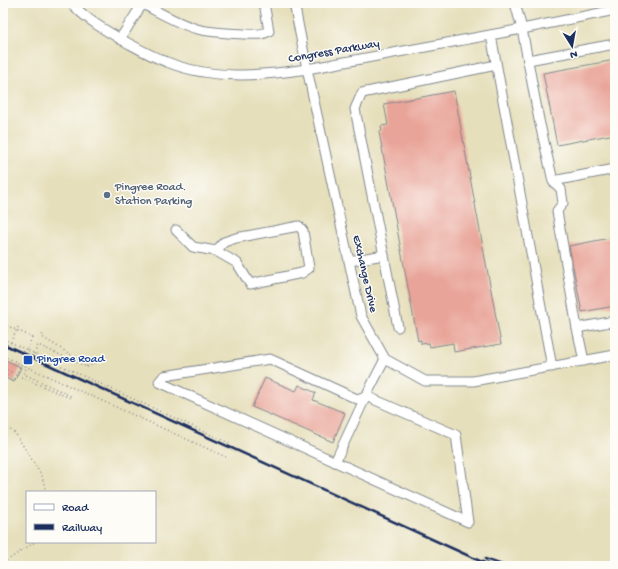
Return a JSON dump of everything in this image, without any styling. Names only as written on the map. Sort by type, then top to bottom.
[{"type":"street","name":"Congress Parkway","points":[[71,3],[81,13],[120,39],[168,63],[218,74],[252,75],[307,70],[615,10]]},
{"type":"street","points":[[120,39],[142,3],[197,29],[229,33],[256,34],[265,33],[268,31],[264,3]]},
{"type":"street","name":"Exchange Drive","points":[[294,3],[307,70],[361,316],[384,359]]},
{"type":"street","points":[[515,3],[522,29],[539,120],[553,181],[561,189],[563,203],[557,211],[584,361]]},
{"type":"street","points":[[491,35],[552,367]]},
{"type":"street","points":[[528,60],[615,44]]},
{"type":"street","points":[[398,327],[355,109],[362,93],[496,65]]},
{"type":"street","points":[[553,181],[615,169]]},
{"type":"street","points":[[176,230],[193,247],[216,251],[236,262],[250,284],[302,273],[310,268],[303,231],[299,226],[236,238],[224,242],[216,251]]},
{"type":"street","points":[[349,261],[384,255]]},
{"type":"street","points":[[577,328],[615,321]]},
{"type":"street","points":[[335,462],[384,359],[425,381],[473,381],[615,355]]},
{"type":"street","points":[[270,359],[357,399],[366,396],[456,435],[468,522],[159,382],[164,376],[270,359]]},
{"type":"path","points":[[3,324],[32,337],[27,350]]},
{"type":"path","points":[[9,346],[19,325]]},
{"type":"path","points":[[43,333],[42,337],[86,364],[87,367]]},
{"type":"path","points":[[3,339],[231,444]]},
{"type":"path","points":[[34,354],[38,346],[87,367],[97,362]]},
{"type":"path","points":[[3,360],[4,357],[21,364],[226,457]]},
{"type":"path","points":[[3,374],[14,379],[21,364]]},
{"type":"path","points":[[21,377],[70,398],[71,396],[24,374],[27,367]]},
{"type":"path","points":[[3,368],[11,372]]},
{"type":"path","points":[[3,427],[13,432],[17,436],[42,476],[46,491]]},
{"type":"path","points":[[3,563],[33,543]]},
{"type":"building","points":[[615,60],[615,134],[557,145],[543,73]]},
{"type":"building","points":[[454,91],[501,344],[454,352],[453,343],[430,347],[429,343],[421,344],[421,340],[418,341],[379,132],[382,131],[381,126],[388,125],[384,104]]},
{"type":"building","points":[[615,237],[615,306],[582,312],[569,246]]},
{"type":"building","name":"Pingree Road","points":[[3,359],[21,367],[14,382],[3,377]]},
{"type":"building","points":[[265,378],[296,391],[299,385],[316,393],[313,400],[345,413],[333,442],[252,407]]},
{"type":"railway","points":[[3,344],[491,566]]},
{"type":"railway","points":[[485,559],[505,566]]},
{"type":"place","name":"Pingree Road. Station Parking","points":[[107,195]]},
{"type":"place","name":"Pingree Road","points":[[28,360]]}]
